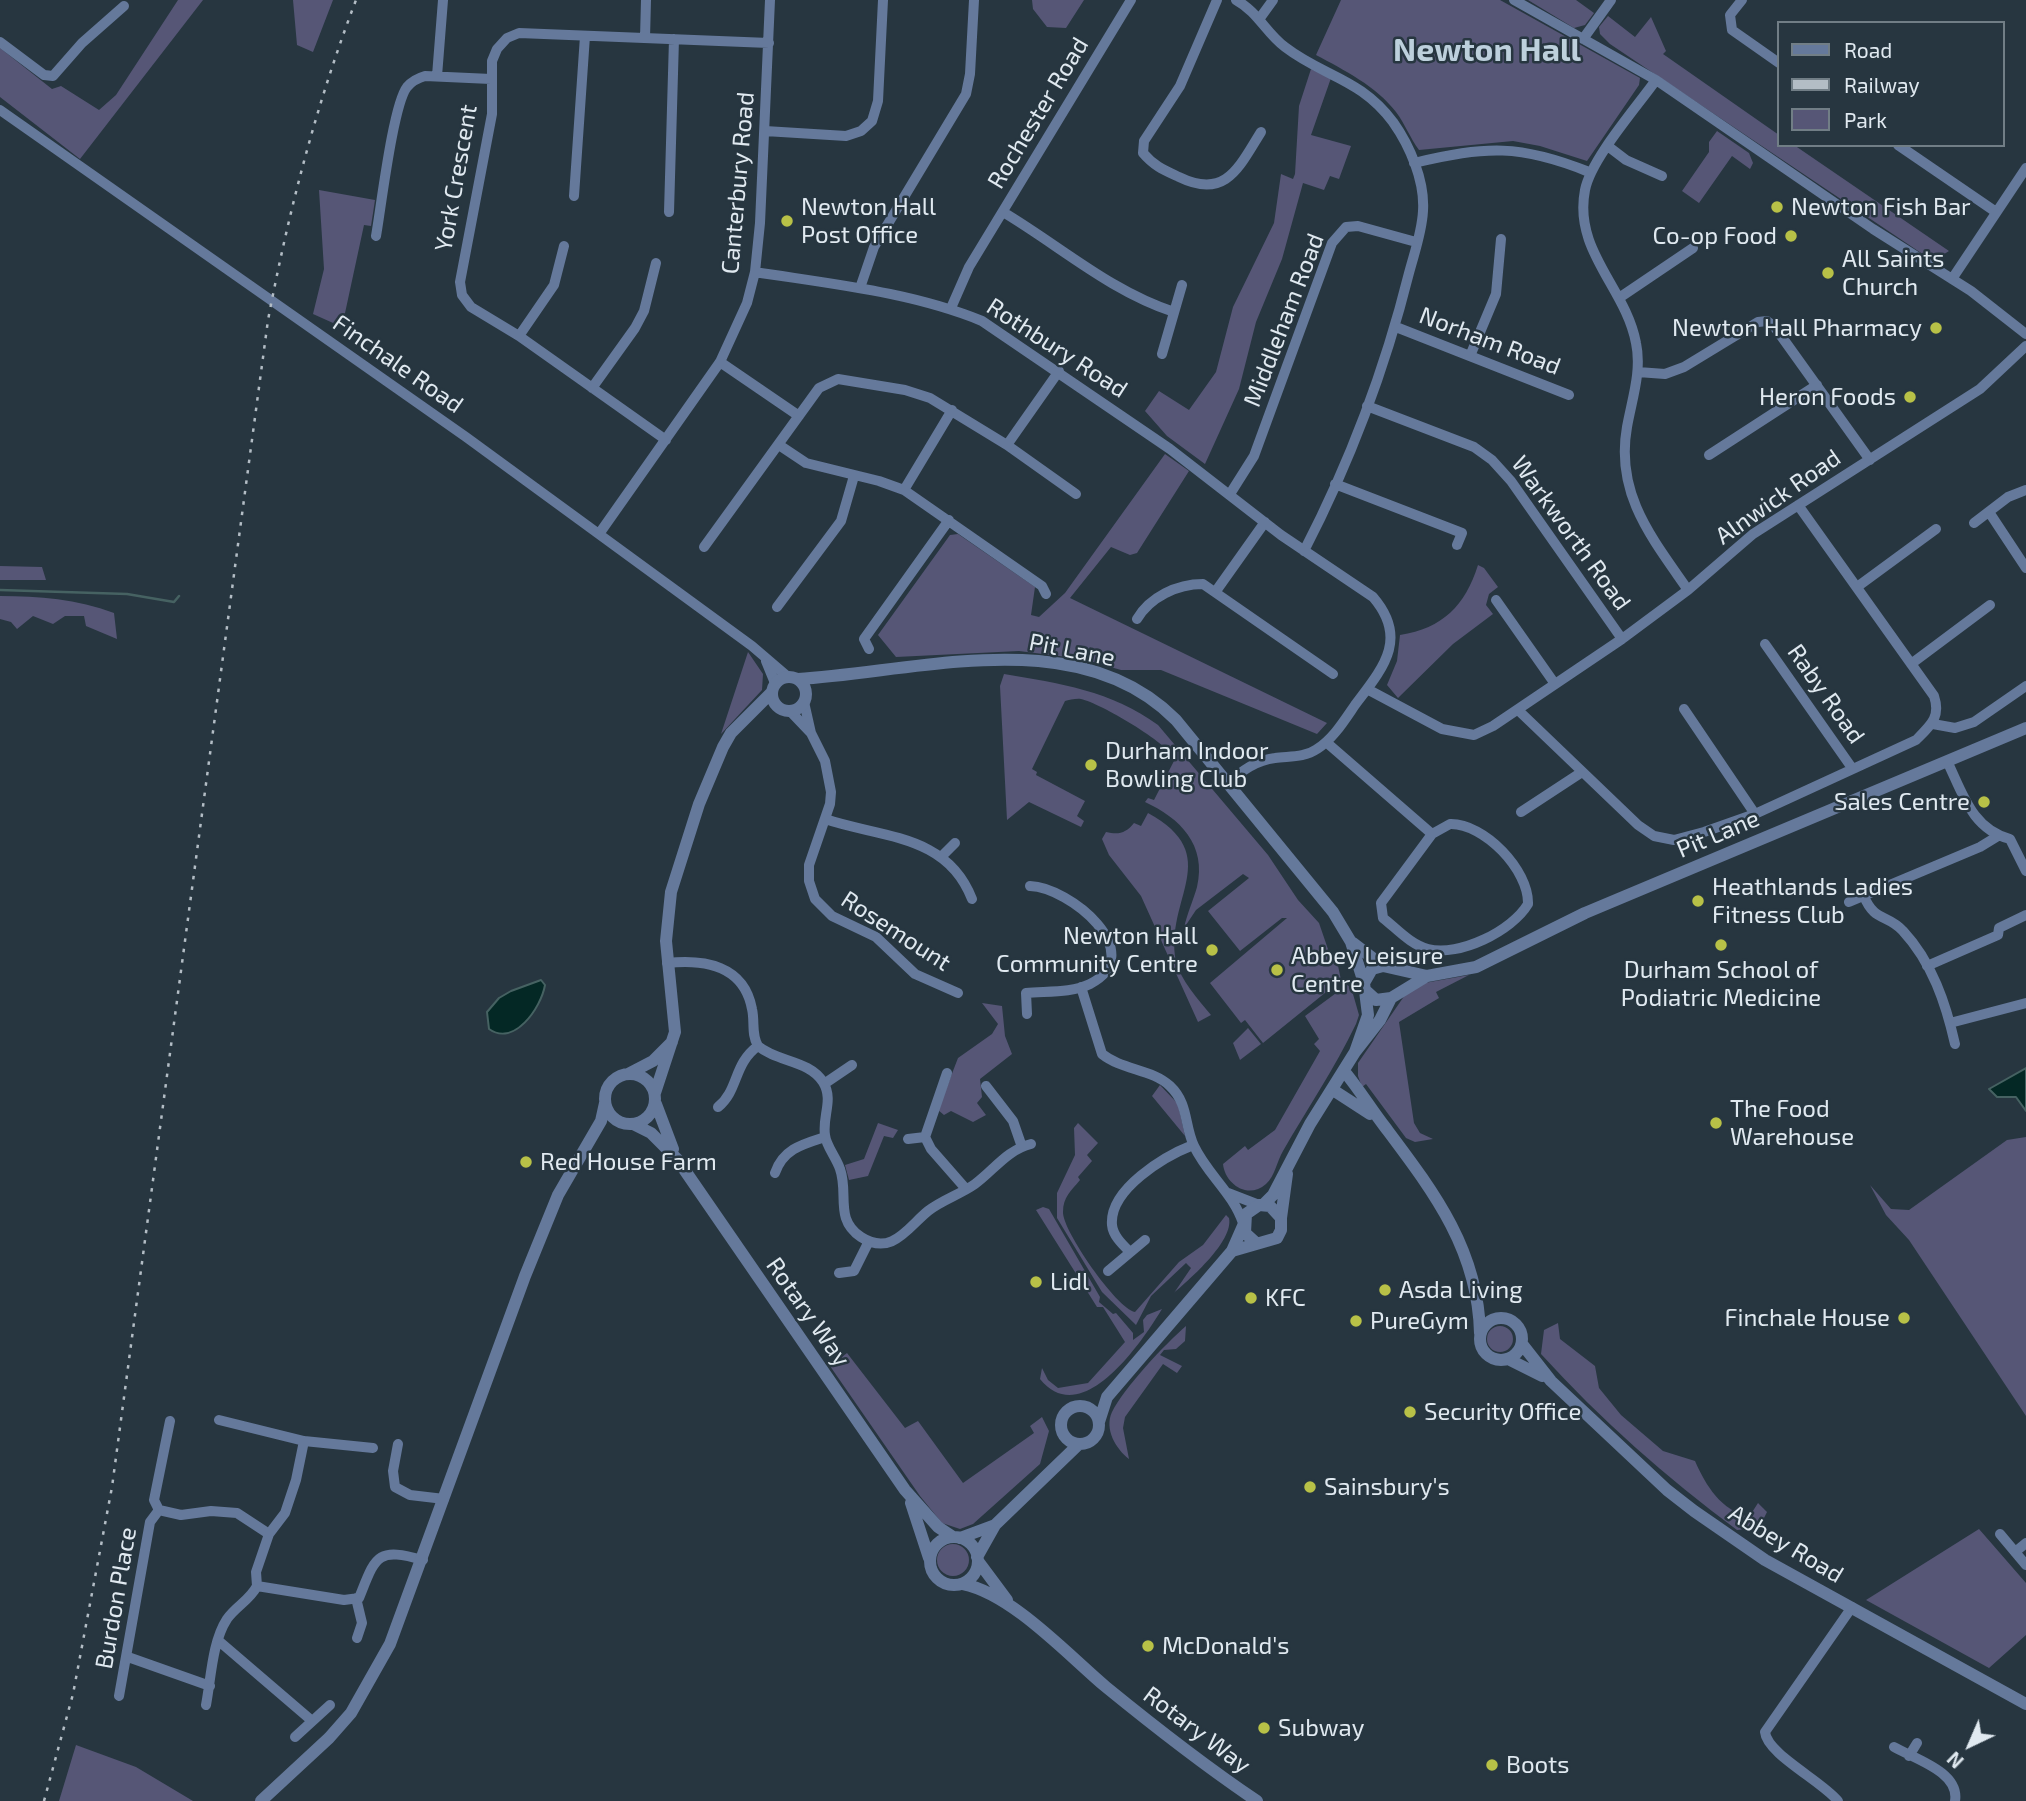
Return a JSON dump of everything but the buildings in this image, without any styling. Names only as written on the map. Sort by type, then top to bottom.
[{"type":"street","points":[[437,76],[443,0]]},
{"type":"street","points":[[645,38],[646,0]]},
{"type":"street","name":"Canterbury Road","points":[[598,534],[720,362],[736,332],[755,272],[765,131],[770,0]]},
{"type":"street","points":[[765,131],[846,136],[861,131],[872,121],[878,101],[883,0]]},
{"type":"street","points":[[860,289],[874,247],[966,94],[970,74],[974,0]]},
{"type":"street","name":"Rochester Road","points":[[951,308],[969,267],[1131,0]]},
{"type":"street","points":[[1217,0],[1180,86],[1144,141],[1143,153],[1153,165],[1192,184],[1211,186],[1226,180],[1239,167],[1261,132]]},
{"type":"street","points":[[1236,0],[1260,18],[1282,45],[1298,56],[1336,74],[1379,107],[1402,136],[1420,182],[1423,211],[1396,327],[1335,484],[1304,551]]},
{"type":"street","points":[[1260,18],[1273,0]]},
{"type":"street","points":[[1514,0],[1656,80],[1812,188],[1952,279],[2026,334]]},
{"type":"street","points":[[1583,39],[1611,0]]},
{"type":"street","points":[[1742,0],[1730,15],[1732,30],[1778,62]]},
{"type":"street","points":[[0,42],[44,75],[53,76],[82,43],[124,6]]},
{"type":"street","name":"York Crescent","points":[[666,440],[519,336],[471,307],[462,295],[460,282],[492,114],[492,61],[497,49],[507,38],[519,33],[769,43]]},
{"type":"street","points":[[574,196],[585,36]]},
{"type":"street","points":[[669,212],[674,39]]},
{"type":"street","points":[[376,236],[398,110],[405,89],[415,79],[437,76],[491,79]]},
{"type":"street","points":[[1656,80],[1589,172],[1582,215],[1587,240],[1598,266],[1619,298],[1636,342],[1638,372],[1626,429],[1624,475],[1634,505],[1688,590]]},
{"type":"street","name":"Finchale Road","points":[[0,110],[455,429],[752,646],[783,683]]},
{"type":"street","points":[[1608,147],[1626,160],[1662,176]]},
{"type":"street","points":[[1903,147],[1996,212]]},
{"type":"street","points":[[1414,163],[1500,148],[1550,156],[1589,172]]},
{"type":"street","points":[[1952,279],[1996,212],[2023,180],[2026,168]]},
{"type":"street","name":"Rochester Road","points":[[1003,212],[1045,237],[1120,290],[1140,301],[1174,312]]},
{"type":"street","name":"Middleham Road","points":[[1230,494],[1254,456],[1332,243],[1346,227],[1358,226],[1416,242]]},
{"type":"street","points":[[1470,356],[1496,293],[1501,239]]},
{"type":"street","points":[[519,336],[554,285],[564,246]]},
{"type":"street","points":[[1619,298],[1693,248]]},
{"type":"street","points":[[592,388],[644,311],[656,263]]},
{"type":"street","name":"Rothbury Road","points":[[755,272],[860,289],[951,308],[982,321],[1059,372],[1230,494],[1304,551],[1373,597],[1384,610],[1392,637],[1390,650],[1384,665],[1326,742],[1302,755],[1256,763],[1228,783]]},
{"type":"street","points":[[1162,354],[1182,285]]},
{"type":"street","points":[[1638,372],[1665,374],[1684,367],[1758,322],[1767,321],[1774,326],[1870,460]]},
{"type":"street","name":"Norham Road","points":[[1396,327],[1569,395]]},
{"type":"street","name":"Alnwick Road","points":[[1367,689],[1442,729],[1460,735],[1474,735],[1518,710],[1622,639],[1688,590],[1753,534],[1980,389],[2026,346]]},
{"type":"street","points":[[720,362],[799,416]]},
{"type":"street","points":[[1007,445],[1059,372]]},
{"type":"street","points":[[704,547],[819,388],[838,379],[905,390],[952,410],[1076,494]]},
{"type":"street","points":[[1709,455],[1817,385]]},
{"type":"street","name":"Warkworth Road","points":[[1367,406],[1474,447],[1492,460],[1511,481],[1622,639]]},
{"type":"street","points":[[904,490],[952,410]]},
{"type":"street","points":[[779,445],[806,463],[904,490],[1042,586],[1046,594]]},
{"type":"street","points":[[777,607],[841,521],[854,476]]},
{"type":"street","points":[[1335,484],[1462,533],[1457,545]]},
{"type":"street","points":[[1974,523],[2008,497],[2026,490]]},
{"type":"street","points":[[1798,505],[1934,696],[1938,710],[1933,723],[1955,727],[1974,722],[2026,686]]},
{"type":"street","points":[[1989,512],[2026,568]]},
{"type":"street","points":[[869,649],[864,639],[949,520]]},
{"type":"street","points":[[1216,591],[1265,522]]},
{"type":"street","points":[[1857,587],[1936,529]]},
{"type":"street","points":[[1136,619],[1152,601],[1189,584],[1203,584],[1333,674]]},
{"type":"street","points":[[1496,600],[1555,684]]},
{"type":"street","points":[[1911,664],[1990,605]]},
{"type":"street","name":"Raby Road","points":[[1765,645],[1852,768]]},
{"type":"street","name":"Pit Lane","points":[[783,683],[1014,660],[1094,671],[1123,682],[1161,705],[1333,912],[1351,942]]},
{"type":"street","points":[[749,716],[786,710],[834,676]]},
{"type":"street","points":[[783,683],[806,690],[805,699]]},
{"type":"street","points":[[783,683],[774,702],[786,710]]},
{"type":"street","points":[[594,1137],[649,1117],[673,1041],[675,1021],[667,963],[666,916],[687,837],[723,747],[732,733],[783,683]]},
{"type":"street","name":"Rosemount","points":[[805,699],[811,733],[830,779],[830,804],[809,865],[809,881],[817,903],[832,916],[876,937],[915,974],[958,993]]},
{"type":"street","points":[[1684,709],[1755,814]]},
{"type":"street","name":"Rosemount","points":[[786,710],[811,733]]},
{"type":"street","name":"Raby Road","points":[[1518,710],[1654,836],[1674,840],[1755,814],[1916,740],[1933,723]]},
{"type":"street","name":"Pit Lane","points":[[1394,996],[1426,976],[1476,967],[1585,913],[2026,728]]},
{"type":"street","points":[[1326,742],[1432,834]]},
{"type":"street","points":[[1947,761],[1973,817],[1997,836],[2010,839],[2026,871]]},
{"type":"street","points":[[1521,811],[1583,772]]},
{"type":"street","points":[[825,819],[859,830],[912,840],[941,857],[961,879],[972,899]]},
{"type":"street","points":[[1450,824],[1462,824],[1489,836],[1524,884],[1528,896],[1524,910],[1493,936],[1479,942],[1431,950],[1419,946],[1383,918],[1381,903],[1432,834],[1450,824]]},
{"type":"street","points":[[1849,902],[1980,847],[1997,836]]},
{"type":"street","points":[[941,857],[955,843]]},
{"type":"street","points":[[1027,1014],[1026,993],[1081,987],[1099,978],[1109,964],[1109,939],[1072,900],[1052,888],[1036,883]]},
{"type":"street","points":[[1864,896],[1876,916],[1902,929],[1927,965],[1944,1000],[1955,1044]]},
{"type":"street","points":[[1927,965],[1998,935],[1999,928],[2026,915]]},
{"type":"street","points":[[995,1525],[939,1542],[930,1561],[937,1578],[954,1585],[963,1584],[971,1578],[977,1559],[995,1525],[1079,1444],[1093,1440],[1107,1397],[1232,1251],[1246,1214],[1261,1205],[1287,1171],[1310,1124],[1394,996],[1399,979],[1351,942]]},
{"type":"street","points":[[1351,942],[1365,986],[1368,1015],[1355,1052]]},
{"type":"street","points":[[667,963],[703,961],[724,968],[735,977],[750,999],[753,1033],[758,1046],[810,1069],[824,1084],[829,1107],[825,1137],[843,1176],[846,1220],[859,1235],[869,1241],[882,1243],[904,1236],[929,1210],[966,1189],[1026,1145],[1013,1121],[986,1086]]},
{"type":"street","points":[[1365,986],[1372,969],[1386,967]]},
{"type":"street","name":"Pit Lane","points":[[1386,967],[1426,976]]},
{"type":"street","points":[[1365,986],[1376,1000],[1394,996]]},
{"type":"street","points":[[1081,987],[1102,1054],[1170,1086],[1184,1105],[1193,1144],[1228,1193],[1249,1238],[1256,1243]]},
{"type":"street","points":[[1950,1023],[2026,1003]]},
{"type":"street","points":[[261,1801],[329,1738],[351,1713],[390,1644],[547,1221],[566,1180],[594,1137],[609,1085],[653,1061],[673,1041]]},
{"type":"street","points":[[718,1107],[730,1095],[741,1062],[758,1046]]},
{"type":"street","points":[[824,1084],[852,1065]]},
{"type":"street","points":[[1344,1071],[1412,1162],[1456,1233],[1476,1285],[1488,1304],[1520,1328],[1522,1344],[1551,1381]]},
{"type":"street","points":[[947,1073],[925,1137],[931,1149],[966,1189]]},
{"type":"street","points":[[627,1074],[645,1078],[655,1097]]},
{"type":"street","points":[[1333,1090],[1361,1106],[1386,1128]]},
{"type":"street","points":[[730,1095],[737,1107]]},
{"type":"street","name":"Rotary Way","points":[[655,1097],[658,1116],[677,1158],[905,1490],[938,1527],[957,1538]]},
{"type":"street","points":[[605,1103],[613,1117],[630,1124]]},
{"type":"street","name":"Rotary Way","points":[[630,1124],[651,1133],[677,1158]]},
{"type":"street","points":[[775,1173],[777,1156],[800,1144],[825,1137]]},
{"type":"street","points":[[908,1139],[925,1137]]},
{"type":"street","points":[[1130,1252],[1115,1234],[1112,1225],[1126,1192],[1149,1169],[1193,1144]]},
{"type":"street","points":[[1232,1251],[1256,1243],[1271,1242],[1276,1238],[1281,1230],[1287,1171]]},
{"type":"street","points":[[1228,1193],[1275,1209],[1281,1218]]},
{"type":"street","points":[[1108,1271],[1145,1240]]},
{"type":"street","points":[[839,1273],[856,1276],[869,1241]]},
{"type":"street","points":[[1476,1285],[1482,1348],[1487,1355],[1508,1359],[1551,1381]]},
{"type":"street","points":[[1480,1332],[1490,1320],[1505,1318]]},
{"type":"street","points":[[1508,1359],[1522,1344]]},
{"type":"street","name":"Abbey Road","points":[[1551,1381],[1667,1490],[1765,1560],[2026,1704]]},
{"type":"street","points":[[1055,1465],[1065,1412],[1107,1397]]},
{"type":"street","points":[[1081,1405],[1092,1409],[1099,1422]]},
{"type":"street","points":[[219,1420],[304,1441],[373,1448]]},
{"type":"street","name":"Burdon Place","points":[[159,1510],[154,1500],[170,1421]]},
{"type":"street","points":[[1061,1431],[1070,1441],[1079,1444]]},
{"type":"street","points":[[206,1705],[228,1619],[253,1595],[257,1586],[256,1572],[269,1534],[285,1513],[296,1480],[304,1441]]},
{"type":"street","points":[[398,1444],[393,1471],[396,1488],[410,1495],[444,1499]]},
{"type":"street","name":"Rotary Way","points":[[905,1490],[930,1561]]},
{"type":"street","name":"Burdon Place","points":[[159,1510],[181,1515],[211,1511],[237,1513],[269,1534]]},
{"type":"street","name":"Burdon Place","points":[[118,1696],[128,1657],[126,1645],[150,1522],[159,1510]]},
{"type":"street","points":[[2000,1534],[2026,1565]]},
{"type":"street","points":[[957,1538],[971,1545],[977,1559]]},
{"type":"street","points":[[2015,1552],[2026,1543]]},
{"type":"street","points":[[257,1586],[344,1600],[359,1598],[374,1561],[382,1555],[398,1553],[423,1560]]},
{"type":"street","name":"Rotary Way","points":[[977,1559],[1015,1610]]},
{"type":"street","name":"Rotary Way","points":[[963,1584],[979,1588],[1015,1610],[1172,1739],[1257,1801]]},
{"type":"street","points":[[356,1598],[362,1623],[357,1638]]},
{"type":"street","points":[[1838,1801],[1826,1787],[1771,1747],[1765,1732],[1852,1607]]},
{"type":"street","points":[[220,1642],[311,1720]]},
{"type":"street","points":[[128,1657],[209,1686]]},
{"type":"street","points":[[295,1737],[330,1705]]},
{"type":"street","points":[[1909,1756],[1917,1743]]},
{"type":"street","points":[[1894,1747],[1952,1782],[1956,1793],[1955,1801]]},
{"type":"green space","points":[[178,0],[203,0],[80,159],[0,97],[0,48],[52,89],[61,86],[99,110],[116,95]]},
{"type":"green space","points":[[293,0],[333,0],[313,52],[297,45]]},
{"type":"green space","points":[[1032,0],[1084,0],[1066,28],[1047,27],[1033,9]]},
{"type":"green space","points":[[1341,0],[1500,0],[1640,78],[1639,85],[1587,161],[1540,146],[1513,141],[1419,150],[1396,112],[1379,94],[1359,79],[1316,55]]},
{"type":"green space","points":[[1528,0],[1576,0],[1594,13],[1585,25],[1574,28]]},
{"type":"green space","points":[[1608,16],[1635,37],[1651,17],[1666,51],[1663,54],[1778,134],[1778,147],[1797,147],[1949,251],[1933,261],[1610,44],[1600,34],[1599,27]]},
{"type":"green space","points":[[1311,69],[1331,78],[1311,135],[1351,146],[1339,179],[1330,176],[1324,190],[1303,183],[1282,259],[1256,322],[1239,389],[1205,464],[1167,436],[1145,411],[1159,391],[1189,410],[1216,372],[1233,307],[1274,223],[1281,174],[1293,179],[1295,174],[1299,106]]},
{"type":"green space","points":[[1717,131],[1749,153],[1753,163],[1750,169],[1732,156],[1699,203],[1682,191],[1709,152],[1709,142]]},
{"type":"green space","points":[[319,190],[375,200],[371,226],[364,225],[342,327],[313,314],[324,269]]},
{"type":"green space","points":[[1165,454],[1189,471],[1137,553],[1130,555],[1111,547],[1070,598],[1327,723],[1317,734],[1161,670],[1121,670],[1083,659],[1019,651],[896,657],[878,635],[950,535],[958,534],[1035,587],[1031,615],[1039,617],[1065,593]]},
{"type":"green space","points":[[1478,565],[1484,568],[1498,587],[1489,594],[1486,605],[1493,614],[1453,644],[1398,698],[1387,685],[1397,661],[1400,635],[1428,627],[1450,613],[1466,592]]},
{"type":"green space","points":[[0,566],[42,567],[46,580],[0,580]]},
{"type":"green space","points":[[0,596],[58,599],[114,613],[117,639],[86,626],[84,616],[65,616],[53,624],[33,616],[17,629],[11,622],[0,619]]},
{"type":"green space","points":[[748,652],[763,674],[762,690],[721,734]]},
{"type":"green space","points":[[1004,674],[1065,685],[1104,696],[1158,725],[1268,855],[1298,900],[1319,923],[1330,955],[1336,956],[1341,980],[1263,1043],[1245,1020],[1241,1023],[1210,983],[1287,918],[1282,918],[1240,951],[1208,911],[1249,878],[1243,874],[1196,910],[1184,928],[1197,887],[1198,858],[1188,835],[1179,825],[1145,802],[1148,798],[1154,800],[1175,759],[1160,743],[1103,708],[1081,699],[1065,701],[1032,769],[1037,772],[1036,775],[1085,801],[1077,816],[1084,821],[1081,827],[1029,802],[1007,820],[1000,686]]},
{"type":"green space","points":[[1148,813],[1171,829],[1184,845],[1188,862],[1187,880],[1175,938],[1176,961],[1190,990],[1211,1015],[1198,1022],[1141,896],[1109,855],[1102,839],[1106,832],[1122,832],[1134,823],[1141,826]]},
{"type":"green space","points":[[1469,975],[1436,992],[1439,998],[1399,1022],[1414,1123],[1420,1133],[1433,1139],[1415,1142],[1406,1138],[1366,1084],[1362,1087],[1358,1076],[1358,1063],[1407,992],[1419,984]]},
{"type":"green space","points":[[1347,985],[1351,987],[1359,1015],[1348,1040],[1283,1151],[1269,1181],[1259,1189],[1245,1190],[1238,1187],[1228,1178],[1223,1164],[1245,1146],[1248,1150],[1275,1130],[1320,1051],[1314,1044],[1319,1039],[1305,1016]]},
{"type":"green space","points":[[982,1003],[1002,1006],[1005,1036],[1012,1054],[980,1079],[982,1097],[977,1103],[986,1115],[973,1122],[951,1111],[944,1115],[938,1110],[958,1058],[992,1034],[998,1024]]},
{"type":"green space","points":[[1248,1028],[1261,1044],[1240,1060],[1233,1043]]},
{"type":"green space","points":[[1160,1085],[1178,1104],[1185,1136],[1152,1096]]},
{"type":"green space","points":[[878,1123],[898,1130],[893,1138],[884,1136],[868,1176],[849,1180],[845,1165],[864,1159]]},
{"type":"green space","points":[[1078,1123],[1098,1143],[1087,1155],[1092,1161],[1078,1177],[1080,1180],[1066,1198],[1063,1207],[1065,1221],[1092,1268],[1127,1308],[1135,1312],[1179,1262],[1203,1245],[1226,1215],[1229,1218],[1225,1237],[1209,1259],[1174,1293],[1191,1268],[1186,1263],[1151,1296],[1136,1325],[1102,1292],[1057,1218],[1057,1193],[1075,1155],[1074,1128]]},
{"type":"green space","points":[[2026,1137],[2026,1416],[1909,1240],[1886,1215],[1870,1185],[1891,1209],[1909,1210],[2007,1140]]},
{"type":"green space","points":[[1043,1207],[1049,1209],[1100,1297],[1099,1302],[1113,1314],[1116,1313],[1133,1333],[1133,1340],[1144,1332],[1143,1320],[1147,1315],[1162,1309],[1126,1359],[1109,1376],[1092,1388],[1074,1395],[1056,1392],[1040,1379],[1042,1368],[1048,1380],[1058,1388],[1088,1383],[1125,1342],[1103,1307],[1097,1307],[1036,1210]]},
{"type":"green space","points":[[1558,1323],[1560,1339],[1595,1366],[1599,1388],[1621,1415],[1663,1451],[1695,1461],[1710,1488],[1730,1509],[1749,1517],[1758,1503],[1767,1512],[1759,1528],[1737,1530],[1635,1447],[1587,1402],[1541,1354],[1544,1330]]},
{"type":"green space","points":[[1186,1326],[1185,1341],[1176,1349],[1164,1350],[1160,1355],[1182,1366],[1177,1373],[1163,1364],[1125,1417],[1123,1428],[1129,1459],[1120,1450],[1110,1432],[1112,1412],[1125,1391]]},
{"type":"green space","points":[[1500,1326],[1509,1330],[1513,1339],[1509,1348],[1500,1352],[1491,1348],[1487,1339],[1491,1330]]},
{"type":"green space","points":[[847,1353],[905,1428],[918,1421],[963,1483],[1034,1433],[1030,1426],[1042,1417],[1049,1431],[1040,1464],[973,1524],[960,1529],[942,1523],[920,1496],[830,1366]]},
{"type":"green space","points":[[1979,1529],[2026,1583],[2026,1635],[1989,1668],[1866,1600]]},
{"type":"green space","points":[[953,1544],[964,1549],[969,1560],[964,1571],[953,1576],[942,1571],[937,1560],[942,1549]]},
{"type":"green space","points":[[76,1745],[136,1767],[193,1801],[59,1801]]},
{"type":"shaded area","points":[[541,980],[545,985],[542,994],[525,1022],[508,1033],[489,1029],[487,1012],[499,998]]},
{"type":"shaded area","points":[[2026,1068],[2026,1111],[2016,1097],[1997,1097],[1989,1089]]},
{"type":"waterway","points":[[0,590],[127,594],[174,602],[179,596]]},
{"type":"railway","points":[[44,1801],[73,1694],[112,1487],[268,320],[305,158],[328,79],[356,0]]},
{"type":"place","name":"Newton Fish Bar","points":[[1777,207]]},
{"type":"place","name":"Newton Hall Post Office","points":[[787,221]]},
{"type":"place","name":"Co-op Food","points":[[1791,236]]},
{"type":"place","name":"All Saints Church","points":[[1828,273]]},
{"type":"place","name":"Newton Hall Pharmacy","points":[[1936,328]]},
{"type":"place","name":"Heron Foods","points":[[1910,397]]},
{"type":"place","name":"Durham Indoor Bowling Club","points":[[1091,765]]},
{"type":"place","name":"Sales Centre","points":[[1984,802]]},
{"type":"place","name":"Heathlands Ladies Fitness Club","points":[[1698,901]]},
{"type":"place","name":"Durham School of Podiatric Medicine","points":[[1721,945]]},
{"type":"place","name":"Newton Hall Community Centre","points":[[1212,950]]},
{"type":"place","name":"Abbey Leisure Centre","points":[[1277,970]]},
{"type":"place","name":"The Food Warehouse","points":[[1716,1123]]},
{"type":"place","name":"Red House Farm","points":[[526,1162]]},
{"type":"place","name":"Lidl","points":[[1036,1282]]},
{"type":"place","name":"Asda Living","points":[[1385,1290]]},
{"type":"place","name":"KFC","points":[[1251,1298]]},
{"type":"place","name":"Finchale House","points":[[1904,1318]]},
{"type":"place","name":"PureGym","points":[[1356,1321]]},
{"type":"place","name":"Security Office","points":[[1410,1412]]},
{"type":"place","name":"Sainsbury's","points":[[1310,1487]]},
{"type":"place","name":"McDonald's","points":[[1148,1646]]},
{"type":"place","name":"Subway","points":[[1264,1728]]},
{"type":"place","name":"Boots","points":[[1492,1765]]},
{"type":"district","name":"Newton Hall","points":[[1487,50]]}]
